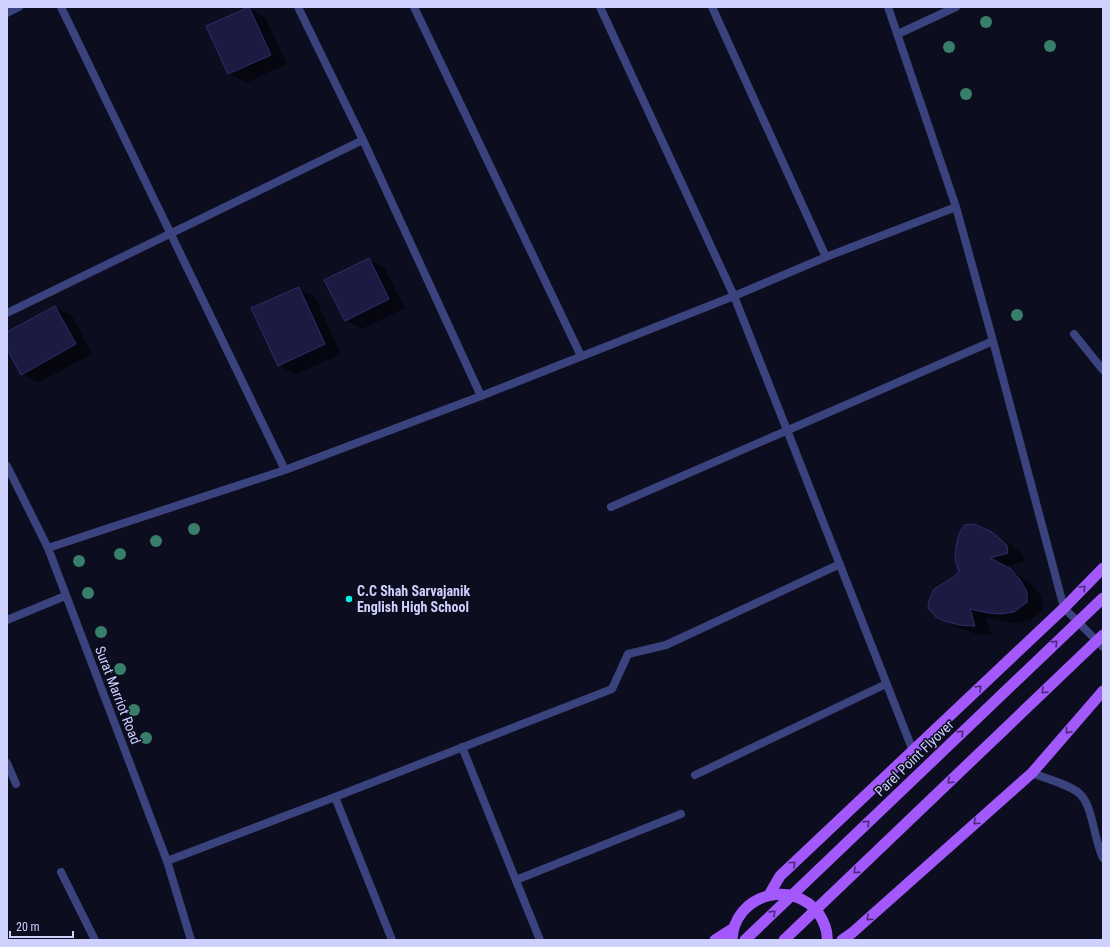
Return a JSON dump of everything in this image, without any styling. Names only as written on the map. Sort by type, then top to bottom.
[{"type":"main road","points":[[770,894],[780,876],[1064,608],[1103,568]]},
{"type":"main road","name":"Parel Point Flyover","points":[[745,940],[1103,598]]},
{"type":"main road","points":[[784,940],[1103,635]]},
{"type":"main road","points":[[842,940],[852,933],[1032,773],[1103,691]]},
{"type":"main road","points":[[732,940],[735,924],[744,910],[755,900],[770,894],[785,894],[800,898],[814,907],[823,920],[827,940]]},
{"type":"main road","points":[[715,940],[734,928]]},
{"type":"street","points":[[7,13],[19,7]]},
{"type":"street","points":[[61,7],[285,470]]},
{"type":"street","points":[[298,7],[363,140],[481,396]]},
{"type":"street","points":[[414,7],[581,356]]},
{"type":"street","points":[[600,7],[734,296],[788,430],[912,751]]},
{"type":"street","points":[[712,7],[826,257]]},
{"type":"street","points":[[888,7],[956,208],[1064,608],[1103,647]]},
{"type":"street","points":[[898,34],[956,7]]},
{"type":"street","points":[[7,313],[363,140]]},
{"type":"street","points":[[48,548],[285,470],[481,396],[734,296],[826,257],[956,208]]},
{"type":"street","points":[[1074,334],[1103,370]]},
{"type":"street","points":[[611,506],[993,341]]},
{"type":"street","name":"Surat Marriot Road","points":[[7,466],[48,548],[167,861],[191,940]]},
{"type":"street","points":[[167,861],[612,689],[628,654],[666,645],[840,564]]},
{"type":"street","points":[[7,620],[66,596]]},
{"type":"street","points":[[695,775],[886,684]]},
{"type":"street","points":[[462,747],[540,940]]},
{"type":"street","points":[[7,763],[16,784]]},
{"type":"street","points":[[1032,773],[1072,788],[1080,794],[1086,803],[1103,858]]},
{"type":"street","points":[[335,797],[392,940]]},
{"type":"street","points":[[516,880],[681,814]]},
{"type":"street","points":[[61,872],[95,940]]},
{"type":"building","points":[[249,7],[271,55],[228,74],[206,26]]},
{"type":"building","points":[[369,258],[389,299],[345,321],[324,280]]},
{"type":"building","points":[[299,287],[325,344],[278,366],[251,308]]},
{"type":"building","points":[[55,306],[76,344],[21,375],[7,349],[7,332]]},
{"type":"building","points":[[974,524],[992,532],[1007,545],[1008,553],[990,558],[1011,569],[1021,581],[1027,592],[1027,602],[1014,612],[1000,614],[970,609],[975,626],[959,625],[936,617],[928,608],[929,601],[934,589],[959,572],[955,559],[959,534],[964,525]]},
{"type":"place","name":"C.C Shah Sarvajanik English High School","points":[[349,599]]}]
